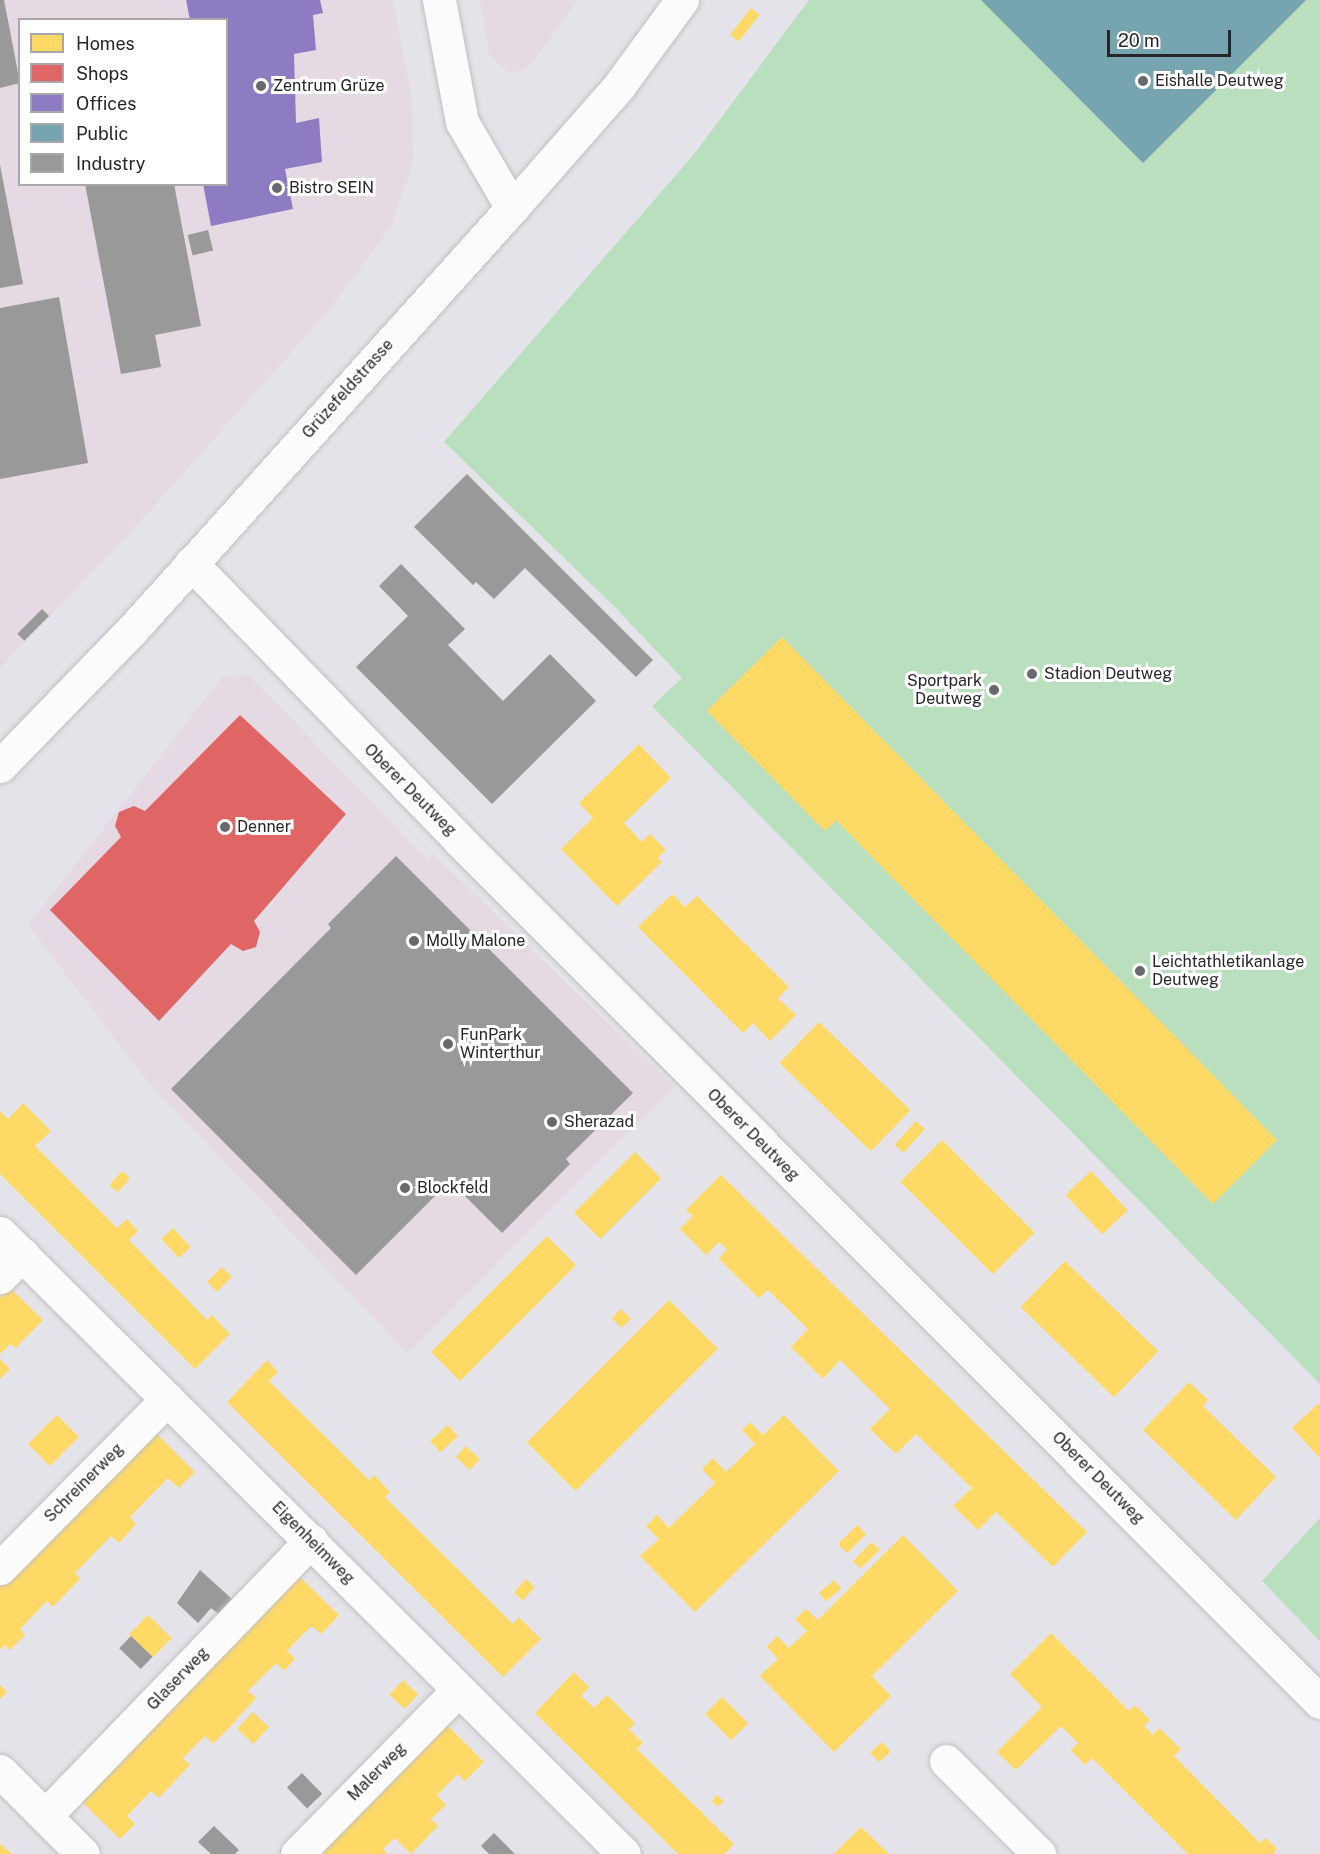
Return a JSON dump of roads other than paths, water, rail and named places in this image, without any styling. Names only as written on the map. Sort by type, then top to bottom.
[{"type":"street","points":[[439,0],[462,122],[512,208]]},
{"type":"street","name":"Grüzefeldstrasse","points":[[0,766],[132,630],[512,208],[619,86],[682,0]]},
{"type":"street","name":"Oberer Deutweg","points":[[191,563],[452,833],[1320,1702]]},
{"type":"street","name":"Eigenheimweg","points":[[7,1255],[167,1399],[311,1541],[458,1690],[606,1848]]},
{"type":"street","name":"Schreinerweg","points":[[0,1568],[167,1399]]},
{"type":"street","name":"Glaserweg","points":[[45,1816],[311,1541]]},
{"type":"street","name":"Malerweg","points":[[297,1854],[458,1690]]},
{"type":"street","points":[[946,1761],[1039,1854]]},
{"type":"street","points":[[0,1771],[82,1854]]},
{"type":"place","name":"Eishalle Deutweg","points":[[1143,81]]},
{"type":"place","name":"Zentrum Grüze","points":[[261,86]]},
{"type":"place","name":"Bistro SEIN","points":[[277,188]]},
{"type":"place","name":"Stadion Deutweg","points":[[1032,674]]},
{"type":"place","name":"Sportpark Deutweg","points":[[994,690]]},
{"type":"place","name":"Denner","points":[[225,827]]},
{"type":"place","name":"Molly Malone","points":[[414,941]]},
{"type":"place","name":"Leichtathletikanlage Deutweg","points":[[1140,971]]},
{"type":"place","name":"FunPark Winterthur","points":[[448,1044]]},
{"type":"place","name":"Sherazad","points":[[552,1122]]},
{"type":"place","name":"Blockfeld","points":[[405,1188]]}]
